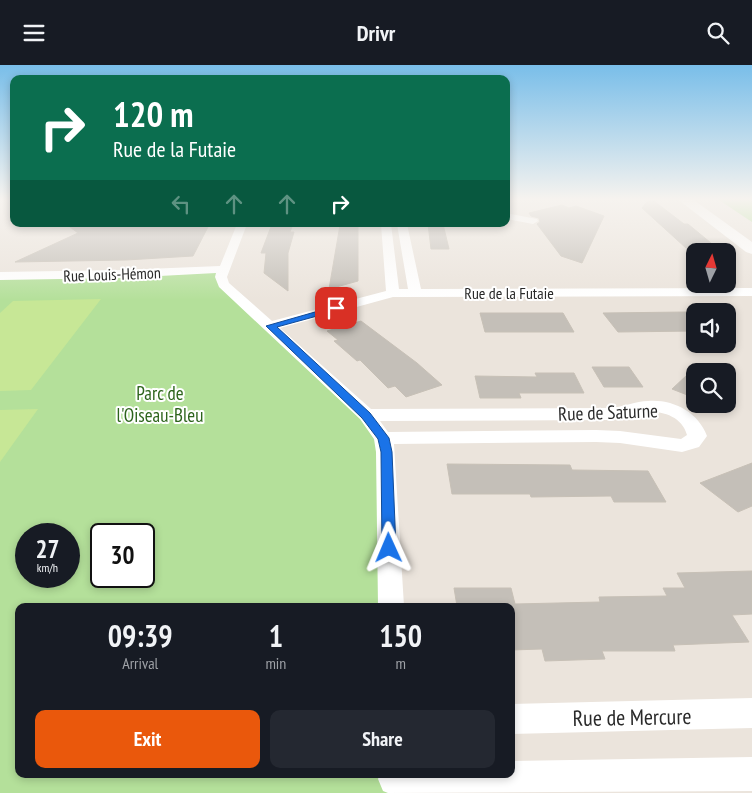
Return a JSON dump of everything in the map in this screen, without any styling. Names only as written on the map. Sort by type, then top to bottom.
[{"type":"main road","points":[[729,232],[752,249]]},
{"type":"street","points":[[239,232],[221,280],[226,288],[236,294],[366,415],[384,438],[391,603]]},
{"type":"street","points":[[387,232],[393,293]]},
{"type":"street","points":[[403,232],[414,293]]},
{"type":"street","name":"Rue Louis-Hémon","points":[[0,276],[122,274],[224,269]]},
{"type":"street","name":"Rue de la Futaie","points":[[270,326],[393,293],[752,292]]},
{"type":"street","name":"Rue de Saturne","points":[[366,415],[610,414],[627,412],[648,406],[669,410],[688,417],[695,425],[697,436],[692,442],[682,446],[620,437],[596,436],[384,438]]},
{"type":"street","name":"Rue de Mercure","points":[[515,719],[752,713]]},
{"type":"street","points":[[395,782],[752,774]]},
{"type":"green space","name":"Parc de l'Oiseau-Bleu","points":[[224,269],[221,277],[366,415],[386,452],[391,603],[15,603],[15,778],[395,778],[395,793],[0,793],[0,276]]},
{"type":"green space","points":[[101,299],[31,390],[0,391],[0,313],[13,301]]},
{"type":"green space","points":[[38,409],[0,462],[0,410]]},
{"type":"building","points":[[77,232],[205,232],[193,256],[126,260],[15,262],[78,233]]},
{"type":"building","points":[[269,232],[294,232],[288,253],[288,291],[264,273],[266,253],[261,253]]},
{"type":"building","points":[[339,232],[358,232],[358,281],[329,289]]},
{"type":"building","points":[[429,232],[445,232],[449,249],[431,249]]},
{"type":"building","points":[[543,232],[597,232],[582,263],[561,256]]},
{"type":"building","points":[[668,232],[698,232],[711,243],[686,243],[686,248]]},
{"type":"building","points":[[686,312],[686,331],[618,332],[603,313]]},
{"type":"building","points":[[480,313],[563,313],[574,332],[485,332]]},
{"type":"building","points":[[361,321],[417,363],[442,385],[406,397],[395,386],[388,388],[360,360],[357,361],[334,341],[338,340],[327,331]]},
{"type":"building","points":[[592,367],[629,367],[643,387],[604,387]]},
{"type":"building","points":[[535,373],[574,373],[584,393],[519,393],[521,398],[480,398],[475,376],[537,377]]},
{"type":"building","points":[[686,376],[686,394],[672,389]]},
{"type":"building","points":[[752,463],[752,506],[738,512],[700,483]]},
{"type":"building","points":[[447,464],[570,465],[572,470],[648,471],[666,502],[614,502],[611,496],[531,497],[530,494],[452,494]]},
{"type":"building","points":[[752,571],[752,614],[732,615],[749,642],[673,645],[675,651],[602,651],[605,659],[545,661],[542,649],[515,650],[515,604],[600,602],[599,597],[667,596],[663,588],[685,588],[677,573]]},
{"type":"building","points":[[454,588],[511,588],[515,603],[456,603]]},
{"type":"route","points":[[336,308],[270,326],[366,415],[384,438],[389,548]]}]
